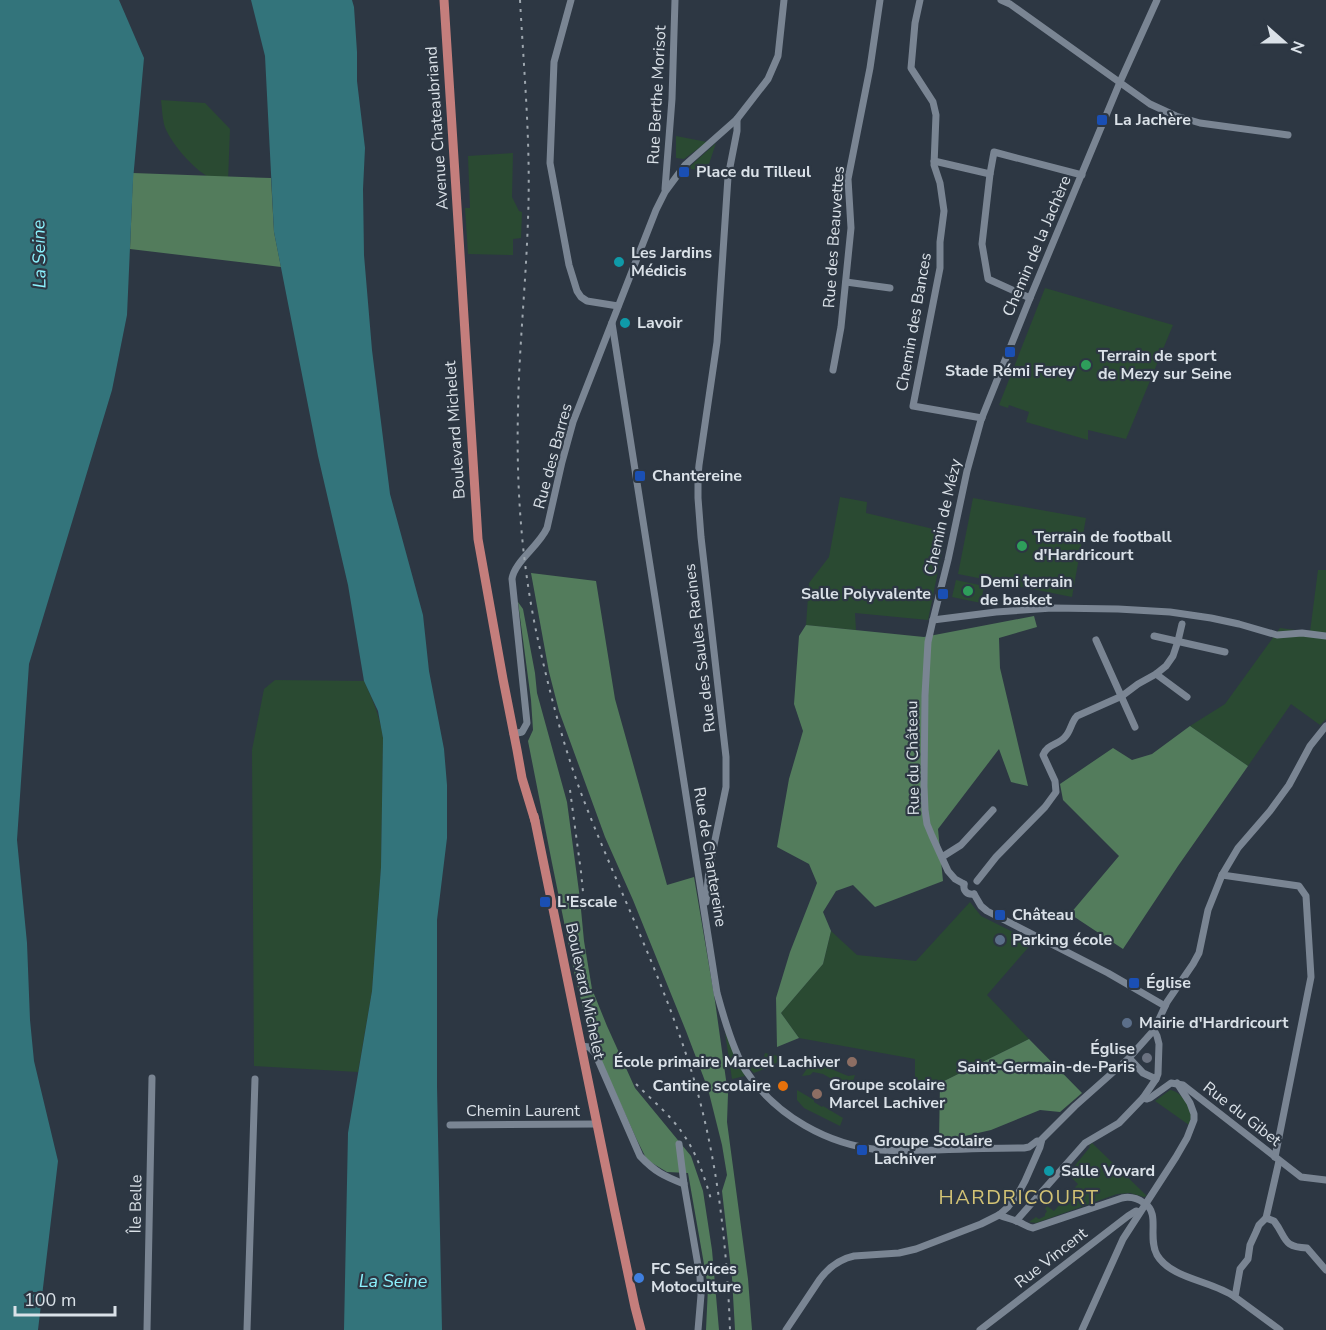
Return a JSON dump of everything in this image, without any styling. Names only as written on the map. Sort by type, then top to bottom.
[{"type":"main road","name":"Avenue Chateaubriand","points":[[444,0],[460,255]]},
{"type":"main road","name":"Boulevard Michelet","points":[[460,255],[477,533],[516,733],[522,778],[535,822],[639,1330]]},
{"type":"street","points":[[570,0],[555,62],[550,163],[569,265],[577,291],[580,297],[587,301],[618,306]]},
{"type":"street","name":"Rue Berthe Morisot","points":[[665,192],[672,99],[675,0]]},
{"type":"street","points":[[665,192],[685,164],[735,121],[768,79],[776,62],[784,0]]},
{"type":"street","name":"Rue des Beauvettes","points":[[833,370],[841,327],[851,228],[848,179],[870,68],[880,0]]},
{"type":"street","name":"Chemin des Bances","points":[[920,0],[915,23],[911,68],[933,102],[936,115],[934,165],[940,183],[944,211],[940,242],[940,268],[913,406],[981,419]]},
{"type":"street","points":[[1001,0],[1010,2],[1150,104],[1176,116],[1200,123],[1288,135]]},
{"type":"street","name":"Chemin de la Jachère","points":[[981,419],[1120,82],[1157,0]]},
{"type":"street","name":"Rue des Saules Racines","points":[[705,916],[709,869],[727,778],[701,537],[698,498],[699,465],[717,342],[728,177],[737,131],[735,121]]},
{"type":"street","points":[[1030,298],[988,279],[982,244],[994,152],[1082,175]]},
{"type":"street","points":[[934,161],[990,174]]},
{"type":"street","name":"Rue des Barres","points":[[516,733],[522,732],[526,727],[527,717],[512,574],[544,535],[547,528],[567,440],[618,306],[665,192]]},
{"type":"street","points":[[846,282],[890,288]]},
{"type":"street","name":"Rue de Chantereine","points":[[612,323],[717,993],[745,1069],[773,1102],[796,1119],[829,1138],[858,1146],[906,1150],[1024,1148],[1041,1141]]},
{"type":"street","name":"Chemin de Mézy","points":[[933,620],[981,419]]},
{"type":"street","points":[[933,620],[1052,608],[1118,609],[1170,612],[1211,618],[1277,635],[1302,633],[1326,636]]},
{"type":"street","name":"Rue du Château","points":[[933,620],[928,642],[924,786],[927,824],[950,874],[964,884],[966,892],[974,894],[981,906],[994,915],[1108,973],[1165,1006]]},
{"type":"street","points":[[974,894],[979,889],[978,881],[996,857],[1045,807],[1056,792],[1055,781],[1043,755],[1046,748],[1064,739],[1072,721],[1077,716],[1122,696],[1166,666],[1173,656],[1182,624]]},
{"type":"street","points":[[1154,636],[1225,652]]},
{"type":"street","points":[[1096,640],[1135,727]]},
{"type":"street","points":[[1156,674],[1187,697]]},
{"type":"street","points":[[786,1330],[826,1271],[841,1261],[854,1256],[900,1253],[916,1249],[968,1230],[999,1215],[1006,1209],[1025,1181],[1041,1141],[1075,1106],[1129,1058],[1154,1030],[1165,1006],[1199,953],[1208,910],[1222,875],[1238,848],[1270,812],[1289,785],[1310,746],[1326,726]]},
{"type":"street","points":[[942,857],[961,845],[993,810]]},
{"type":"street","points":[[1222,875],[1299,886],[1306,896],[1311,977],[1266,1218],[1259,1225],[1250,1245],[1248,1259],[1239,1274],[1234,1297]]},
{"type":"street","points":[[964,884],[970,879],[978,881]]},
{"type":"street","points":[[1018,1220],[1084,1143],[1119,1123],[1143,1098],[1156,1079],[1158,1070],[1159,1044],[1154,1030]]},
{"type":"street","points":[[581,1046],[592,1049],[596,1053],[640,1156],[651,1168],[684,1184]]},
{"type":"street","points":[[1129,1058],[1143,1072],[1156,1079]]},
{"type":"street","points":[[585,1066],[600,1063]]},
{"type":"street","name":"Île Belle","points":[[147,1330],[152,1078]]},
{"type":"street","points":[[247,1330],[255,1079]]},
{"type":"street","name":"Rue du Gibet","points":[[1143,1098],[1149,1099],[1172,1083],[1186,1087],[1301,1177],[1326,1180]]},
{"type":"street","points":[[1082,1330],[1119,1247],[1184,1145],[1194,1120],[1193,1111],[1177,1083]]},
{"type":"street","name":"Chemin Laurent","points":[[450,1125],[597,1124]]},
{"type":"street","points":[[679,1144],[700,1277],[698,1330]]},
{"type":"street","points":[[999,1215],[1018,1220],[1028,1227],[1037,1227],[1122,1198],[1137,1198],[1142,1208]]},
{"type":"street","points":[[1142,1208],[1150,1207],[1153,1212],[1153,1240],[1162,1261],[1175,1270],[1223,1289],[1280,1330]]},
{"type":"street","name":"Rue Vincent","points":[[980,1330],[1128,1216],[1142,1208]]},
{"type":"street","points":[[1006,1209],[1014,1213],[1018,1220]]},
{"type":"street","points":[[1266,1218],[1274,1221],[1287,1243],[1307,1248],[1326,1270]]},
{"type":"shaded area","points":[[161,100],[205,103],[230,129],[228,181],[209,177],[182,154],[166,131]]},
{"type":"shaded area","points":[[676,136],[707,142],[684,159],[676,158]]},
{"type":"shaded area","points":[[716,143],[707,170],[687,169]]},
{"type":"shaded area","points":[[513,153],[512,197],[519,211],[522,212],[521,238],[513,239],[513,255],[468,254],[465,208],[470,208],[468,156]]},
{"type":"shaded area","points":[[133,173],[271,178],[274,232],[281,267],[130,249]]},
{"type":"shaded area","name":"Terrain de sport de Mezy sur Seine","points":[[1045,288],[1173,325],[1126,439],[1088,430],[1088,440],[1026,422],[1029,412],[1009,405],[1008,408],[999,405]]},
{"type":"shaded area","points":[[840,497],[867,502],[866,513],[946,532],[928,620],[855,613],[856,630],[806,625],[809,583],[829,557]]},
{"type":"shaded area","name":"Terrain de football d'Hardricourt","points":[[973,498],[1086,518],[1072,597],[958,574]]},
{"type":"shaded area","points":[[1318,570],[1326,570],[1326,719],[1320,725],[1291,704],[1248,766],[1190,726],[1225,704],[1280,628],[1310,632]]},
{"type":"shaded area","points":[[531,573],[596,581],[615,699],[667,885],[694,877],[728,1094],[727,1122],[748,1279],[752,1330],[735,1330],[732,1278],[722,1191],[727,1175],[708,1089],[633,900],[605,837],[559,711],[549,672]]},
{"type":"shaded area","name":"Demi terrain de basket","points":[[956,580],[984,586],[981,603],[952,597]]},
{"type":"shaded area","points":[[518,602],[523,609],[537,693],[567,802],[592,989],[635,1088],[691,1156],[703,1191],[712,1250],[719,1330],[706,1330],[708,1287],[688,1173],[667,1172],[647,1160],[590,1036],[575,976],[528,741],[533,730],[531,700]]},
{"type":"shaded area","points":[[1034,616],[1037,627],[999,638],[1000,668],[1028,786],[1011,782],[999,749],[938,829],[943,881],[875,907],[853,885],[836,891],[823,912],[831,931],[823,964],[781,1013],[799,1038],[777,1047],[776,998],[790,952],[817,883],[809,864],[777,847],[789,779],[803,731],[794,704],[799,636],[806,625],[924,637]]},
{"type":"shaded area","points":[[275,680],[364,681],[382,730],[381,867],[372,991],[358,1072],[254,1066],[252,750],[264,689]]},
{"type":"shaded area","points":[[1190,726],[1248,766],[1123,949],[1070,914],[1119,856],[1063,800],[1060,784],[1113,748],[1132,760],[1152,754]]},
{"type":"shaded area","points":[[970,902],[981,916],[1033,942],[987,995],[1029,1039],[940,1083],[915,1083],[915,1059],[799,1038],[781,1013],[823,964],[831,931],[857,955],[916,961]]},
{"type":"shaded area","points":[[725,1033],[736,1058],[745,1076],[732,1079]]},
{"type":"shaded area","points":[[1029,1039],[1082,1093],[1060,1112],[1040,1110],[991,1130],[939,1142],[940,1083]]},
{"type":"shaded area","points":[[765,1053],[782,1057],[774,1065],[754,1073],[749,1068],[766,1059]]},
{"type":"shaded area","points":[[812,1061],[848,1076],[855,1075],[852,1084],[837,1082],[823,1074],[813,1072],[802,1076]]},
{"type":"shaded area","points":[[797,1090],[843,1118],[840,1126],[804,1108],[797,1100]]},
{"type":"shaded area","points":[[1170,1090],[1181,1096],[1187,1103],[1191,1115],[1189,1125],[1155,1101]]},
{"type":"shaded area","points":[[1092,1143],[1147,1196],[1130,1193],[1117,1194],[1036,1223],[1029,1222],[1036,1217],[1039,1219],[1045,1216],[1047,1206],[1054,1211],[1078,1184],[1068,1174]]},
{"type":"water","name":"La Seine","points":[[0,0],[119,0],[144,58],[133,180],[127,315],[112,390],[29,664],[17,840],[27,943],[34,1061],[58,1161],[38,1330],[0,1330]]},
{"type":"water","name":"La Seine","points":[[251,0],[352,0],[354,7],[357,81],[365,148],[364,255],[372,350],[390,494],[423,615],[429,671],[444,749],[447,785],[447,838],[437,920],[437,1086],[442,1330],[344,1330],[348,1133],[372,991],[381,867],[383,738],[378,711],[364,681],[348,585],[318,456],[274,232],[265,56]]},
{"type":"railway","points":[[520,0],[527,110],[529,192],[519,386],[518,470],[529,590],[549,689],[572,767],[599,839],[669,1005],[701,1104],[719,1200],[730,1330]]},
{"type":"railway","points":[[570,790],[585,912]]},
{"type":"railway","points":[[636,1084],[671,1119],[687,1139],[700,1166],[712,1203]]},
{"type":"place","name":"La Jachère","points":[[1102,120]]},
{"type":"place","name":"Place du Tilleul","points":[[684,172]]},
{"type":"place","name":"Les Jardins Médicis","points":[[619,262]]},
{"type":"place","name":"Lavoir","points":[[625,323]]},
{"type":"place","name":"Stade Rémi Ferey","points":[[1010,352]]},
{"type":"place","name":"Terrain de sport de Mezy sur Seine","points":[[1086,365]]},
{"type":"place","name":"Chantereine","points":[[640,476]]},
{"type":"place","name":"Terrain de football d'Hardricourt","points":[[1022,546]]},
{"type":"place","name":"Demi terrain de basket","points":[[968,591]]},
{"type":"place","name":"Salle Polyvalente","points":[[943,594]]},
{"type":"place","name":"L'Escale","points":[[545,902]]},
{"type":"place","name":"Château","points":[[1000,915]]},
{"type":"place","name":"Parking école","points":[[1000,940]]},
{"type":"place","name":"Église","points":[[1134,983]]},
{"type":"place","name":"Mairie d'Hardricourt","points":[[1127,1023]]},
{"type":"place","name":"Église Saint-Germain-de-Paris","points":[[1147,1058]]},
{"type":"place","name":"École primaire Marcel Lachiver","points":[[852,1062]]},
{"type":"place","name":"Cantine scolaire","points":[[783,1086]]},
{"type":"place","name":"Groupe scolaire Marcel Lachiver","points":[[817,1094]]},
{"type":"place","name":"Groupe Scolaire Lachiver","points":[[862,1150]]},
{"type":"place","name":"Salle Vovard","points":[[1049,1171]]},
{"type":"place","name":"FC Services Motoculture","points":[[639,1278]]},
{"type":"district","name":"HARDRICOURT","points":[[1019,1197]]}]
